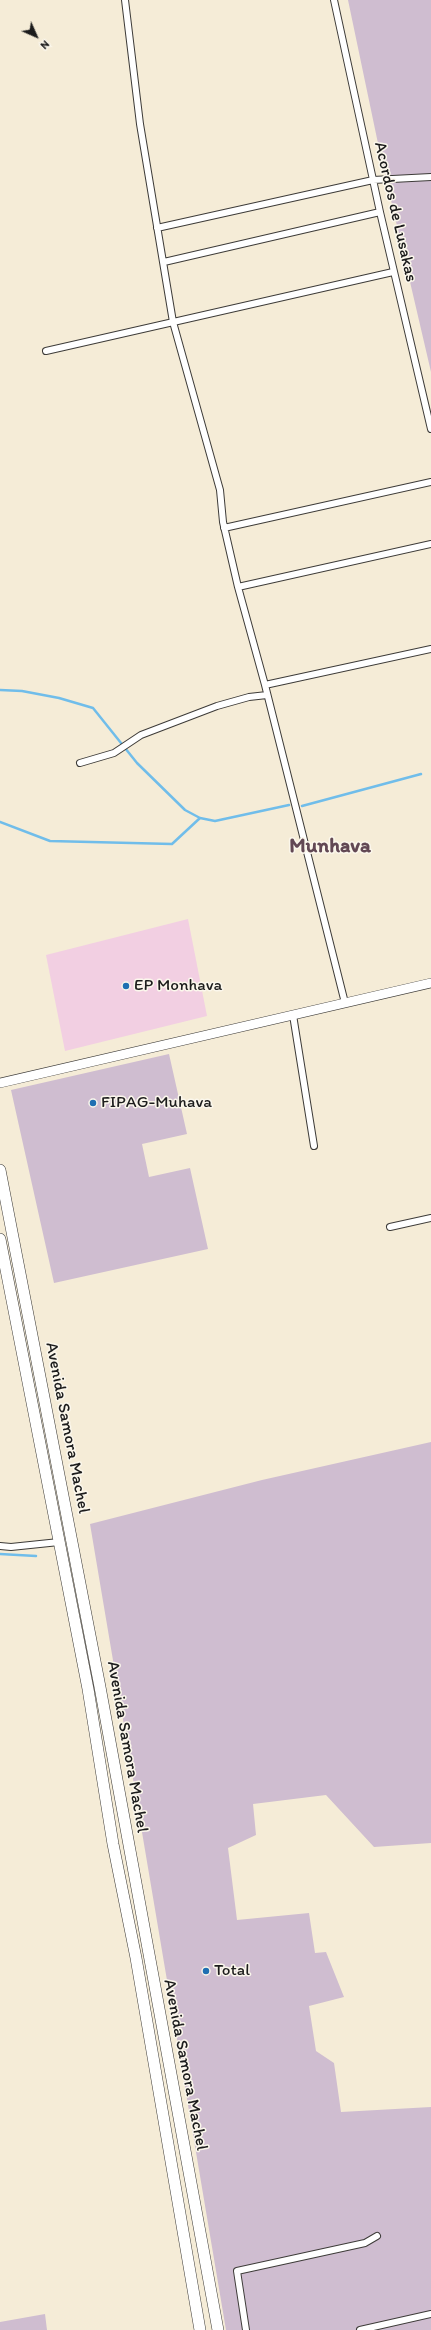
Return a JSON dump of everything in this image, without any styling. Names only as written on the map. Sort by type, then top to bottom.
[{"type":"highway","name":"Avenida Samora Machel","points":[[0,1170],[100,1687],[218,2330]]},
{"type":"highway","name":"Avenida Samora Machel","points":[[0,1239],[88,1689],[113,1844],[136,1958],[200,2330]]},
{"type":"main road","points":[[0,1083],[431,983]]},
{"type":"street","points":[[125,0],[140,124],[173,322],[220,490],[224,528],[238,587],[265,685],[345,1003]]},
{"type":"street","name":"Acordos de Lusakas","points":[[334,0],[372,180],[431,429]]},
{"type":"street","points":[[157,228],[372,180],[431,178]]},
{"type":"street","points":[[164,262],[380,212]]},
{"type":"street","points":[[46,351],[393,272]]},
{"type":"street","points":[[224,528],[431,482]]},
{"type":"street","points":[[238,587],[431,544]]},
{"type":"street","points":[[265,685],[431,649]]},
{"type":"street","points":[[80,763],[114,753],[141,735],[217,706],[249,697],[267,695]]},
{"type":"street","points":[[293,1015],[314,1146]]},
{"type":"street","points":[[390,1227],[431,1218]]},
{"type":"street","points":[[0,1546],[10,1547],[59,1542]]},
{"type":"street","points":[[246,2330],[237,2270],[365,2243],[377,2236]]},
{"type":"street","points":[[360,2330],[431,2314]]},
{"type":"shaded area","points":[[348,0],[431,0],[431,372],[380,153]]},
{"type":"shaded area","name":"EP Monhava","points":[[188,919],[207,1016],[65,1051],[46,955]]},
{"type":"shaded area","name":"FIPAG-Muhava","points":[[169,1054],[187,1134],[142,1144],[149,1177],[190,1168],[208,1249],[54,1283],[11,1090]]},
{"type":"shaded area","points":[[431,1442],[431,1843],[374,1847],[326,1795],[253,1804],[256,1835],[228,1848],[237,1920],[309,1913],[315,1953],[326,1952],[344,1997],[309,2006],[316,2051],[334,2063],[341,2112],[431,2107],[431,2330],[226,2330],[90,1524],[262,1480]]},
{"type":"shaded area","points":[[45,2314],[47,2330],[0,2330],[0,2322]]},
{"type":"waterway","points":[[0,690],[22,691],[59,698],[93,708],[137,763],[185,810],[200,818],[215,821],[289,805]]},
{"type":"waterway","points":[[302,806],[421,774]]},
{"type":"waterway","points":[[0,822],[50,841],[172,844],[200,818]]},
{"type":"waterway","points":[[0,1554],[36,1556]]},
{"type":"place","name":"EP Monhava","points":[[126,986]]},
{"type":"place","name":"FIPAG-Muhava","points":[[93,1103]]},
{"type":"place","name":"Total","points":[[206,1971]]},
{"type":"district","name":"Munhava","points":[[330,847]]}]
